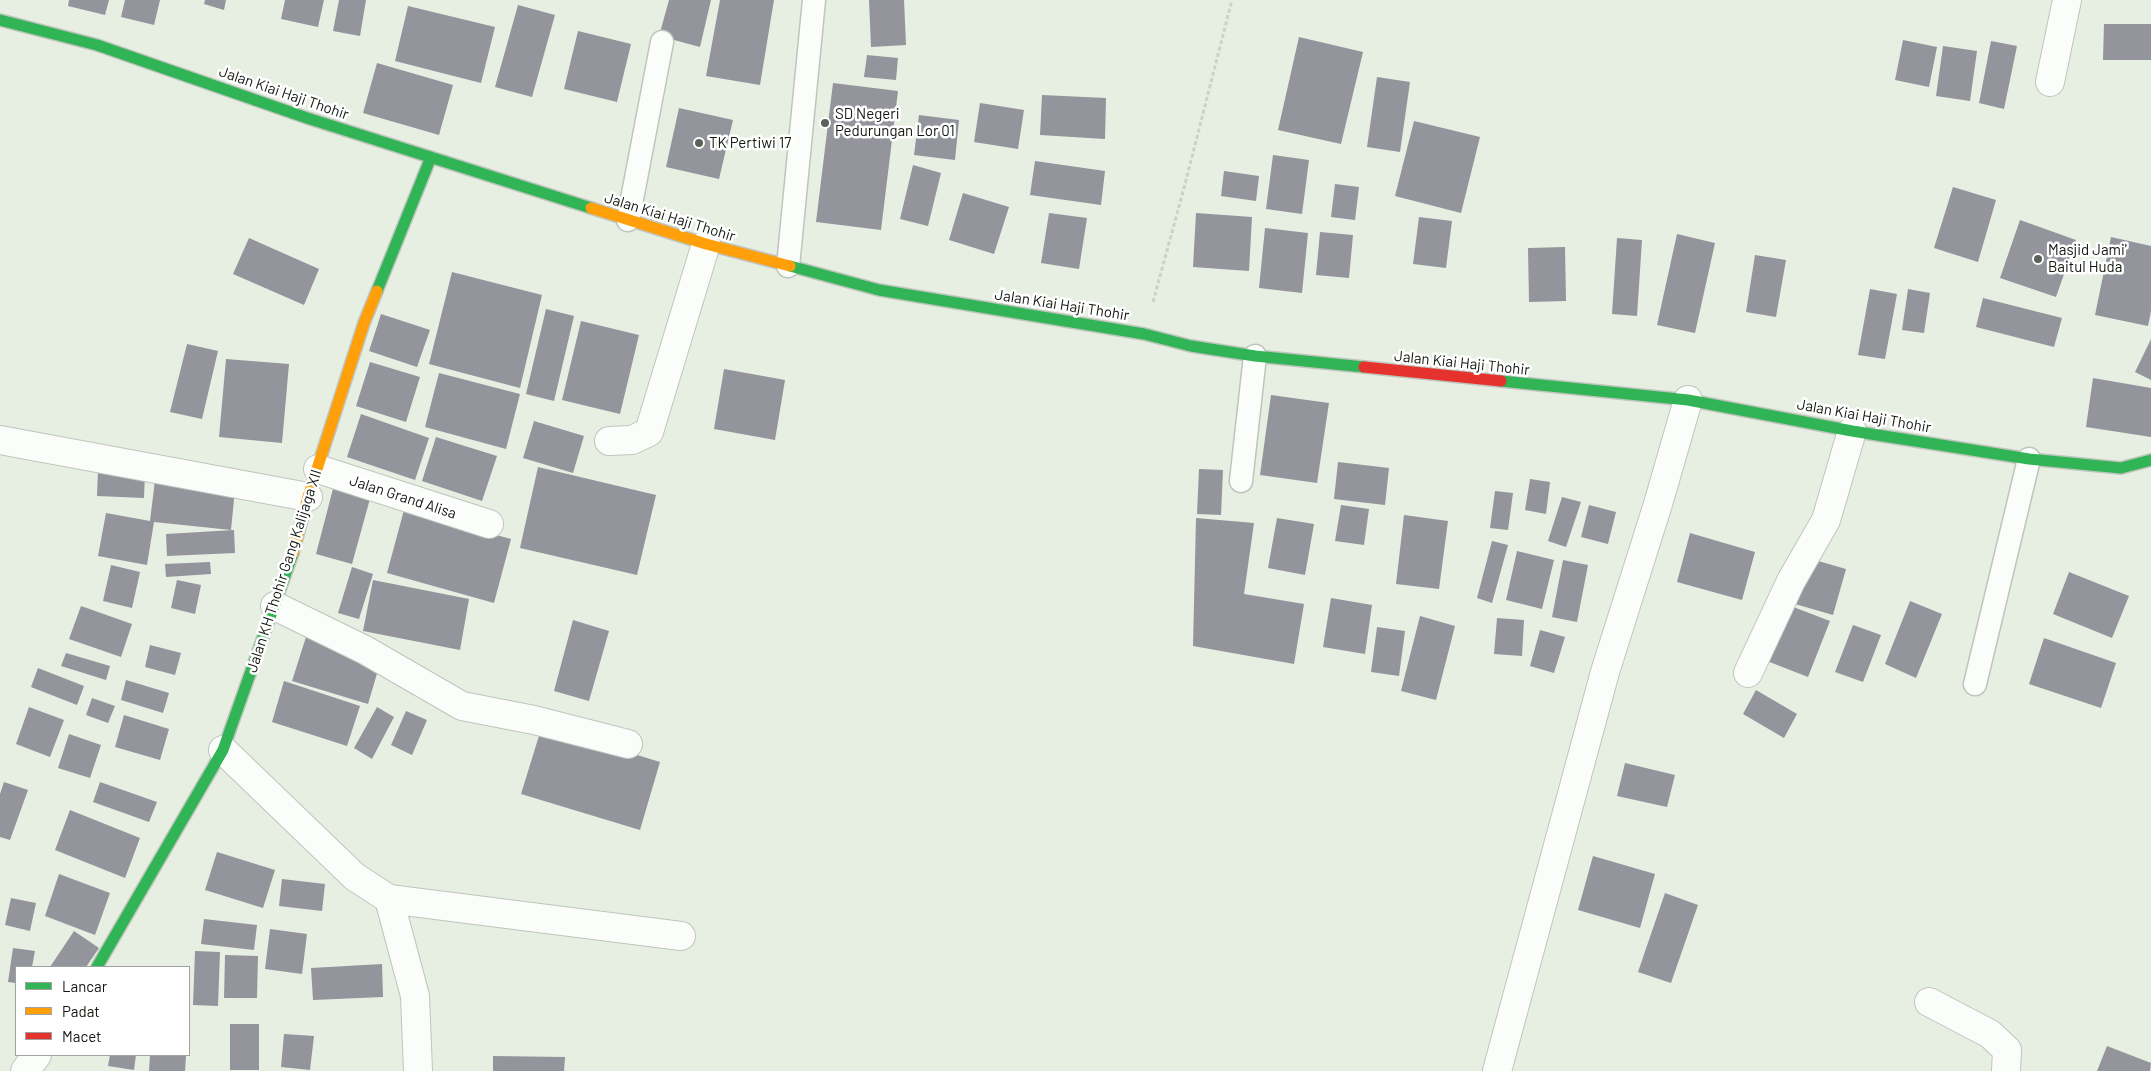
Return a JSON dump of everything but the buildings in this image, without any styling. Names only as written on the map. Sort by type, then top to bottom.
[{"type":"street","points":[[2050,82],[2067,0]]},
{"type":"street","name":"Jalan Kiai Haji Thohir","points":[[0,20],[97,45],[307,118],[706,244],[879,290],[1144,334],[1191,346],[1255,356],[1688,400],[1852,431],[2029,458],[2121,468],[2151,460]]},
{"type":"street","name":"Jalan KH Thohir Gang Kalijaga XII","points":[[97,966],[173,840],[223,750],[276,606],[294,551],[308,497],[364,322],[431,157]]},
{"type":"street","points":[[609,440],[632,440],[649,432],[706,244]]},
{"type":"street","points":[[1496,1071],[1605,672],[1658,504],[1688,400]]},
{"type":"street","points":[[1748,673],[1791,581],[1826,520],[1852,431]]},
{"type":"street","points":[[0,440],[308,497]]},
{"type":"street","name":"Jalan Grand Alisa","points":[[318,470],[489,524]]},
{"type":"street","points":[[276,606],[365,650],[462,706],[534,720],[628,744]]},
{"type":"street","points":[[223,750],[355,877],[389,899],[681,936]]},
{"type":"street","points":[[389,899],[415,996],[418,1071]]},
{"type":"street","points":[[1929,1002],[1990,1034],[2007,1050],[2006,1071]]},
{"type":"street","points":[[25,1071],[35,1056]]},
{"type":"lane","points":[[788,266],[814,0]]},
{"type":"lane","points":[[628,220],[662,42]]},
{"type":"lane","points":[[1241,481],[1255,356]]},
{"type":"lane","points":[[1975,684],[2029,458]]},
{"type":"path","points":[[1144,334],[1232,0]]},
{"type":"traffic: fast","points":[[0,20],[97,45],[307,118],[591,208]]},
{"type":"traffic: fast","points":[[377,291],[431,157]]},
{"type":"traffic: fast","points":[[790,266],[879,290],[1144,334],[1191,346],[1255,356],[1364,367]]},
{"type":"traffic: fast","points":[[1501,381],[1688,400],[1852,431],[2029,459],[2121,468],[2151,460]]},
{"type":"traffic: fast","points":[[98,966],[223,750],[293,553]]},
{"type":"traffic: slow","points":[[591,208],[706,244],[790,266]]},
{"type":"traffic: slow","points":[[293,553],[308,497],[364,323],[377,291]]},
{"type":"traffic: jam","points":[[1364,367],[1501,381]]},
{"type":"place","name":"SD Negeri Pedurungan Lor 01","points":[[825,123]]},
{"type":"place","name":"TK Pertiwi 17","points":[[699,143]]},
{"type":"place","name":"Masjid Jami' Baitul Huda","points":[[2038,259]]}]
